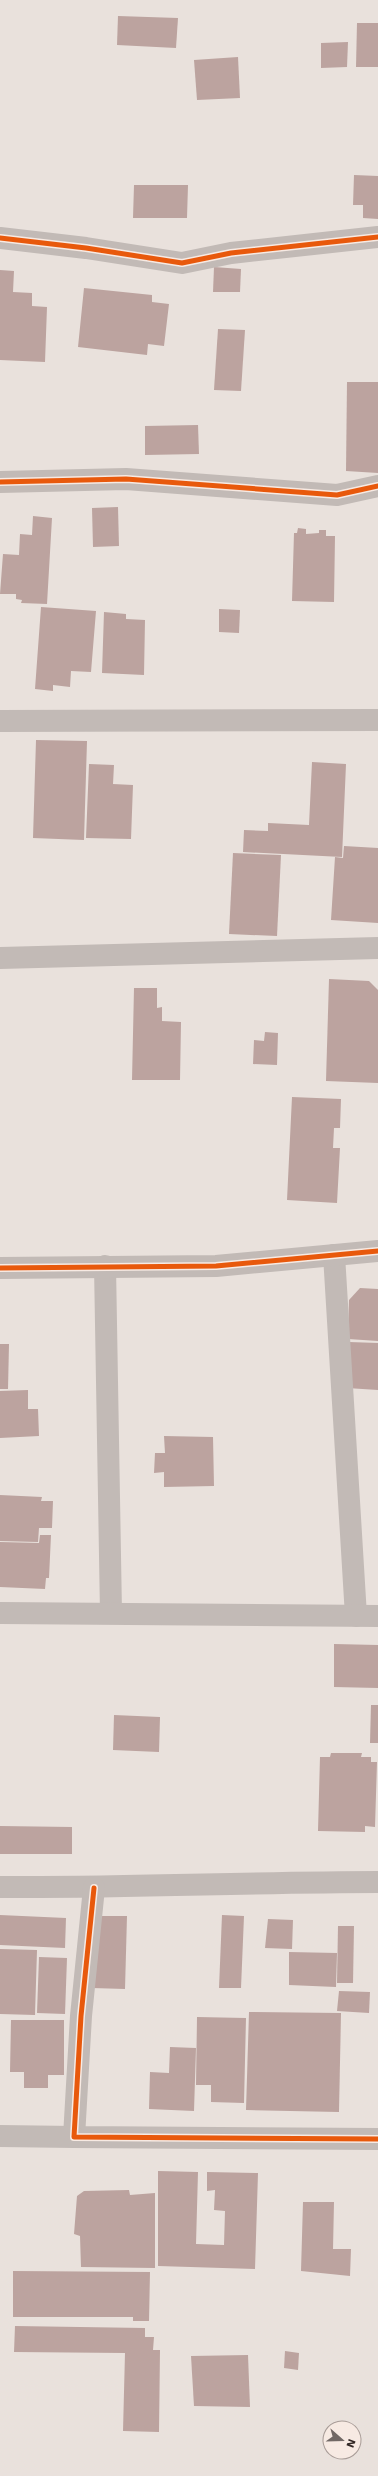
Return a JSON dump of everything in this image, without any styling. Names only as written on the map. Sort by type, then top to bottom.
[{"type":"street","points":[[0,238],[86,248],[182,263],[231,252],[378,237]]},
{"type":"street","points":[[0,482],[126,480],[337,495],[378,486]]},
{"type":"street","points":[[0,721],[378,720]]},
{"type":"street","points":[[0,958],[378,948]]},
{"type":"street","points":[[0,1268],[216,1266],[378,1251]]},
{"type":"street","points":[[334,1255],[356,1616]]},
{"type":"street","points":[[105,1266],[111,1613]]},
{"type":"street","points":[[0,1613],[378,1616]]},
{"type":"street","points":[[0,1887],[94,1888],[229,1883],[378,1882]]},
{"type":"street","points":[[74,2137],[82,2016],[94,1888]]},
{"type":"street","points":[[0,2136],[378,2139]]},
{"type":"building","points":[[118,16],[178,18],[176,48],[117,45]]},
{"type":"building","points":[[357,23],[378,23],[378,67],[356,67]]},
{"type":"building","points":[[348,42],[347,67],[321,68],[321,43]]},
{"type":"building","points":[[238,57],[240,98],[197,100],[194,60]]},
{"type":"building","points":[[354,175],[378,176],[378,219],[363,218],[363,205],[353,205]]},
{"type":"building","points":[[134,185],[188,185],[187,218],[133,218]]},
{"type":"building","points":[[214,267],[241,269],[240,292],[213,292]]},
{"type":"building","points":[[0,270],[14,271],[13,292],[32,293],[32,306],[47,307],[45,362],[0,360]]},
{"type":"building","points":[[84,288],[152,295],[152,302],[169,304],[164,346],[148,344],[147,355],[78,347]]},
{"type":"building","points":[[218,329],[245,330],[241,391],[214,390]]},
{"type":"building","points":[[347,382],[378,382],[378,473],[346,471]]},
{"type":"building","points":[[198,425],[199,454],[145,455],[145,426]]},
{"type":"building","points":[[118,507],[119,546],[93,547],[92,508]]},
{"type":"building","points":[[33,516],[52,518],[47,604],[21,603],[22,600],[16,599],[16,594],[0,594],[3,554],[19,555],[20,534],[32,535]]},
{"type":"building","points":[[298,528],[306,529],[306,534],[319,533],[319,530],[326,530],[326,536],[335,536],[334,602],[292,601],[294,533],[297,533]]},
{"type":"building","points":[[41,607],[96,611],[91,672],[71,671],[70,687],[53,685],[53,691],[35,689]]},
{"type":"building","points":[[219,609],[240,610],[239,633],[219,632]]},
{"type":"building","points":[[104,612],[126,614],[126,619],[145,620],[144,675],[102,673]]},
{"type":"building","points":[[36,740],[87,741],[84,840],[33,838]]},
{"type":"building","points":[[312,762],[346,764],[342,857],[243,852],[244,830],[268,831],[268,823],[309,825]]},
{"type":"building","points":[[89,764],[114,765],[113,784],[133,785],[131,839],[86,838]]},
{"type":"building","points":[[344,846],[378,848],[378,923],[331,920],[335,857],[343,858]]},
{"type":"building","points":[[233,853],[281,855],[277,936],[229,934]]},
{"type":"building","points":[[329,979],[369,981],[378,990],[378,1083],[326,1081]]},
{"type":"building","points":[[134,988],[157,988],[157,1008],[162,1007],[162,1021],[181,1022],[180,1080],[132,1080]]},
{"type":"building","points":[[265,1032],[278,1033],[277,1065],[253,1064],[254,1040],[264,1041]]},
{"type":"building","points":[[292,1097],[341,1099],[340,1128],[334,1128],[333,1148],[340,1148],[337,1203],[287,1200]]},
{"type":"building","points":[[360,1288],[378,1289],[378,1341],[348,1339],[349,1300]]},
{"type":"building","points":[[349,1342],[378,1343],[378,1390],[347,1388]]},
{"type":"building","points":[[0,1344],[9,1344],[8,1389],[0,1389]]},
{"type":"building","points":[[28,1390],[28,1409],[38,1409],[39,1436],[0,1438],[0,1391]]},
{"type":"building","points":[[164,1436],[213,1437],[214,1486],[164,1487],[164,1472],[154,1473],[155,1453],[165,1453]]},
{"type":"building","points":[[0,1495],[42,1497],[41,1501],[53,1501],[52,1528],[39,1528],[38,1542],[0,1541]]},
{"type":"building","points":[[40,1535],[51,1535],[49,1578],[46,1578],[45,1589],[0,1587],[0,1542],[39,1543]]},
{"type":"building","points":[[334,1644],[378,1645],[378,1688],[334,1687]]},
{"type":"building","points":[[371,1705],[378,1705],[378,1743],[370,1743]]},
{"type":"building","points":[[114,1715],[160,1717],[159,1752],[113,1750]]},
{"type":"building","points":[[331,1753],[362,1753],[361,1757],[371,1757],[371,1762],[377,1762],[375,1827],[365,1826],[365,1832],[318,1831],[320,1757],[330,1757]]},
{"type":"building","points":[[0,1826],[72,1827],[72,1854],[0,1854]]},
{"type":"building","points":[[0,1915],[66,1918],[65,1948],[0,1945]]},
{"type":"building","points":[[222,1915],[244,1916],[241,1988],[219,1988]]},
{"type":"building","points":[[94,1916],[127,1916],[125,1989],[92,1988]]},
{"type":"building","points":[[268,1919],[293,1920],[292,1949],[265,1948]]},
{"type":"building","points":[[338,1926],[354,1926],[353,1983],[337,1983]]},
{"type":"building","points":[[0,1949],[37,1950],[35,2015],[0,2014]]},
{"type":"building","points":[[289,1952],[337,1953],[336,1987],[289,1985]]},
{"type":"building","points":[[39,1957],[67,1958],[65,2014],[37,2013]]},
{"type":"building","points":[[339,1991],[370,1992],[369,2013],[337,2011]]},
{"type":"building","points":[[249,2012],[341,2013],[339,2112],[246,2110]]},
{"type":"building","points":[[197,2017],[246,2018],[244,2103],[211,2102],[211,2085],[196,2085]]},
{"type":"building","points":[[11,2020],[64,2020],[64,2075],[48,2075],[48,2088],[24,2088],[24,2072],[10,2072]]},
{"type":"building","points":[[170,2047],[196,2048],[194,2111],[149,2109],[150,2072],[169,2073]]},
{"type":"building","points":[[158,2171],[198,2172],[196,2244],[224,2245],[225,2211],[214,2210],[215,2190],[207,2191],[207,2172],[258,2173],[255,2269],[158,2266]]},
{"type":"building","points":[[129,2190],[130,2195],[155,2193],[155,2268],[81,2267],[80,2236],[74,2234],[77,2196],[84,2191]]},
{"type":"building","points":[[303,2202],[334,2202],[333,2249],[351,2249],[350,2276],[301,2271]]},
{"type":"building","points":[[13,2271],[150,2272],[149,2321],[133,2321],[133,2317],[13,2317]]},
{"type":"building","points":[[15,2326],[145,2328],[145,2337],[154,2337],[153,2350],[160,2350],[159,2432],[123,2431],[125,2353],[14,2352]]},
{"type":"building","points":[[285,2351],[299,2353],[298,2370],[284,2368]]},
{"type":"building","points":[[248,2355],[250,2407],[194,2406],[191,2356]]},
{"type":"cycle path","points":[[0,238],[86,248],[182,263],[231,253],[378,237]]},
{"type":"cycle path","points":[[0,482],[126,479],[337,495],[378,486]]},
{"type":"cycle path","points":[[0,1268],[216,1266],[378,1251]]},
{"type":"cycle path","points":[[94,1888],[81,2016],[74,2137],[378,2139]]}]
